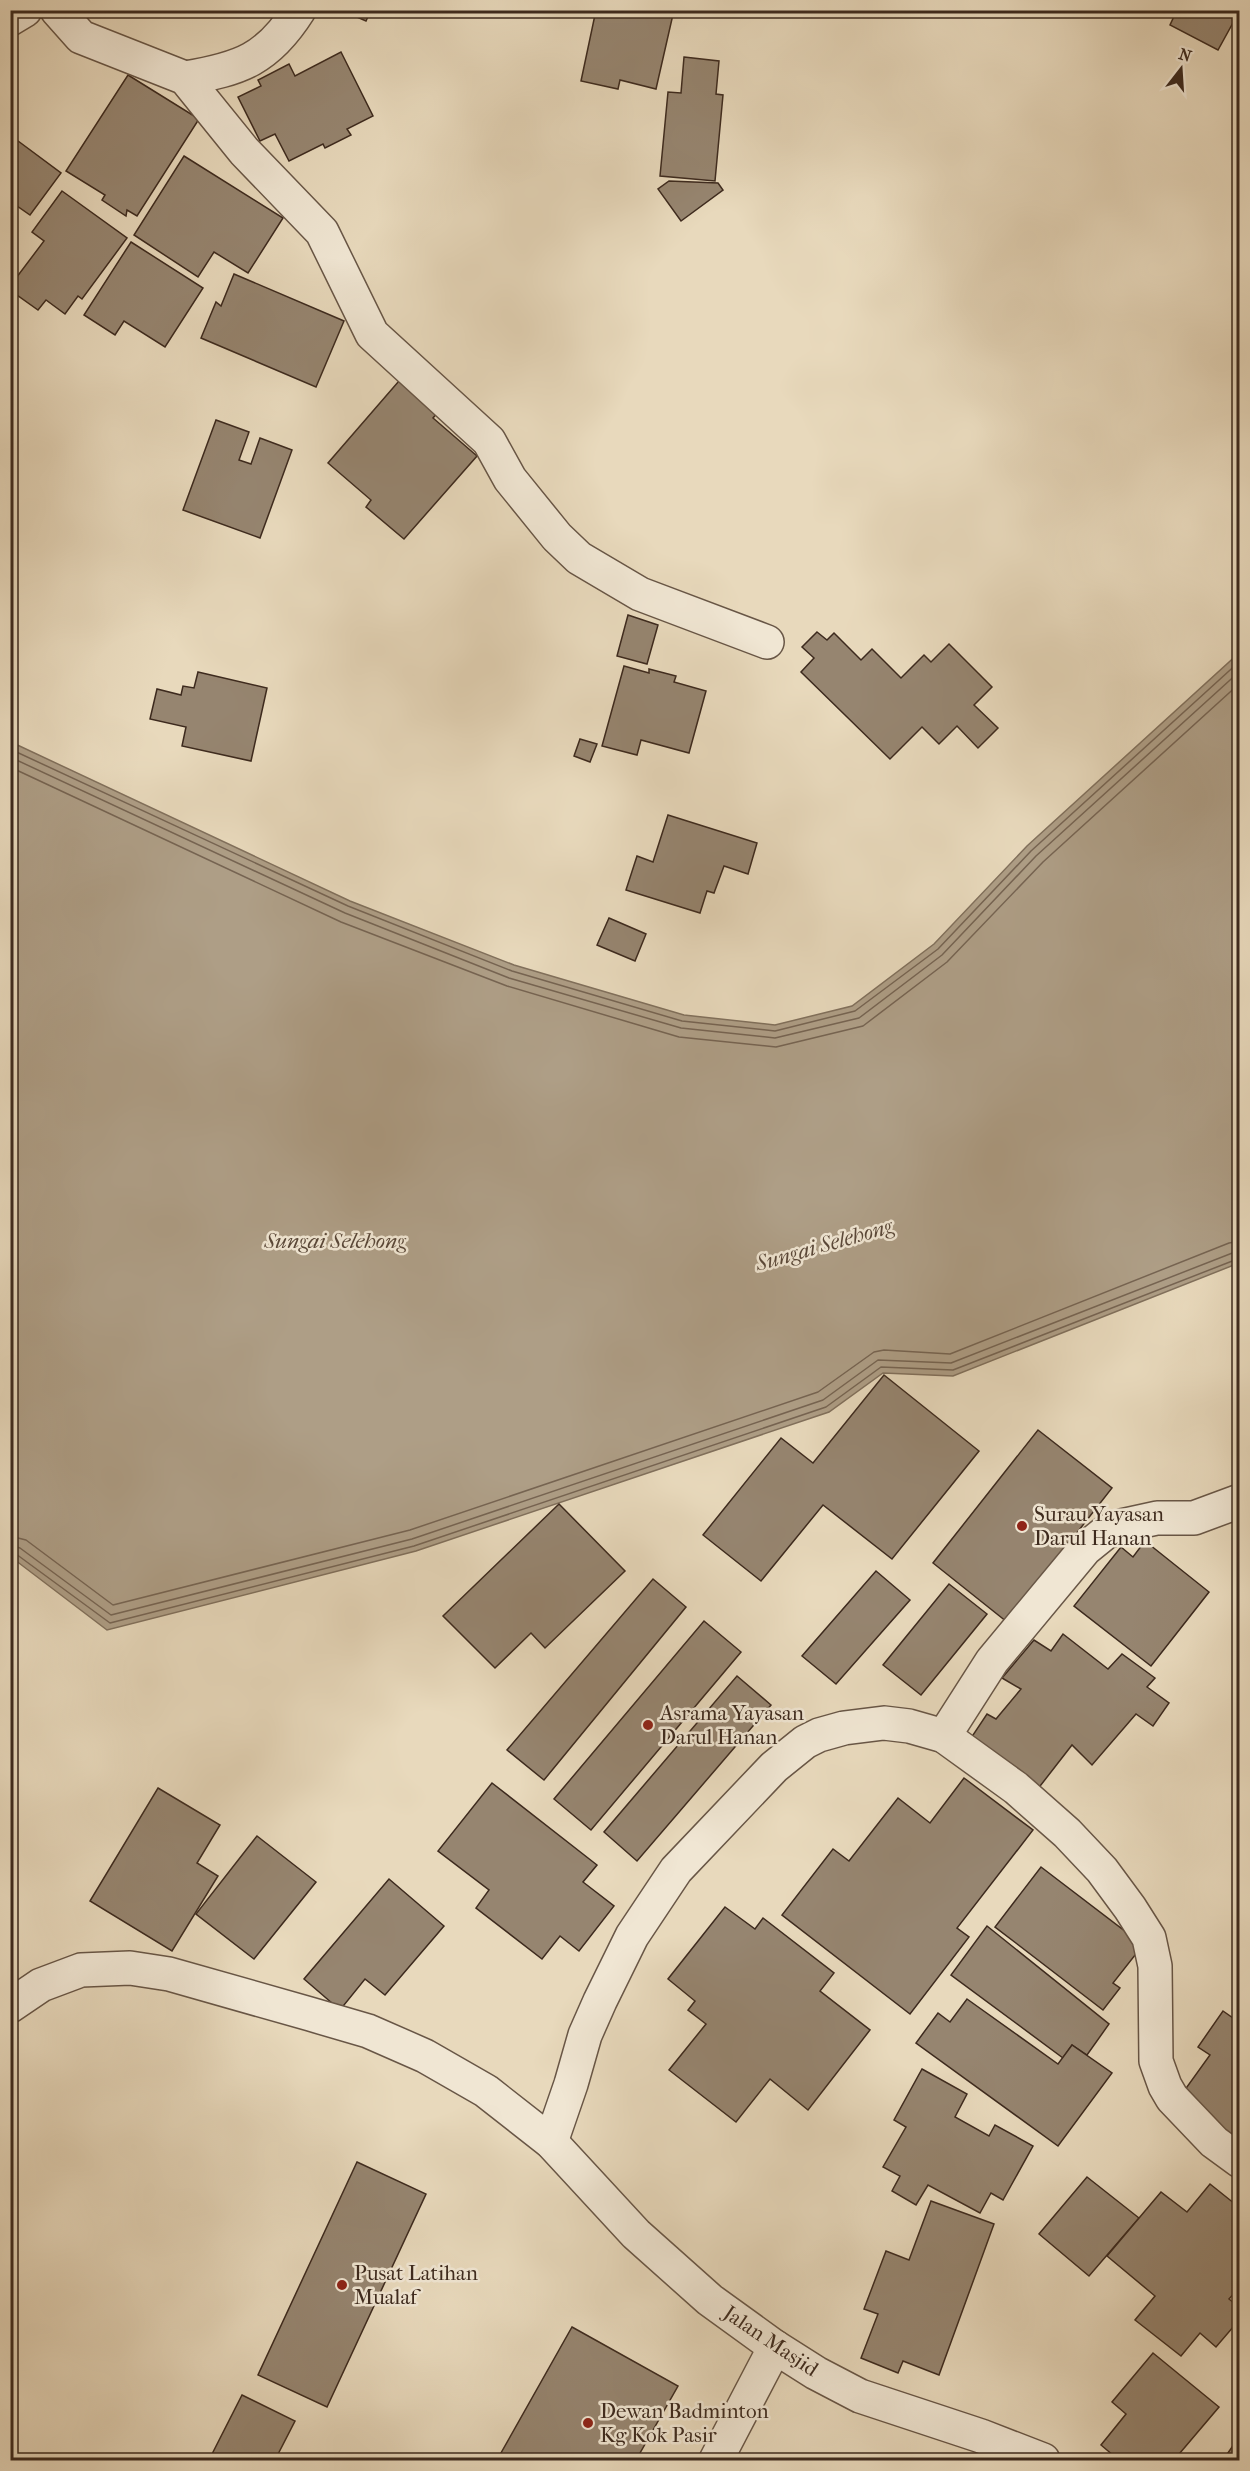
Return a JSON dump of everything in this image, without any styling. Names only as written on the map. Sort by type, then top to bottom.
[{"type":"street","points":[[10,19],[24,10]]},
{"type":"street","points":[[57,10],[81,37],[185,78],[244,151],[322,232],[372,334],[489,441],[510,479],[557,537],[579,558],[640,594],[767,642]]},
{"type":"street","points":[[185,78],[225,72],[266,51],[299,10]]},
{"type":"street","points":[[944,1736],[992,1661],[1085,1549],[1106,1532],[1157,1518],[1194,1518],[1239,1501]]},
{"type":"street","points":[[551,2142],[585,2035],[632,1936],[676,1870],[774,1767],[805,1742],[819,1735],[863,1724],[884,1723],[909,1726],[944,1736],[1016,1788],[1067,1833],[1102,1870],[1149,1938],[1155,1966],[1156,2061],[1165,2086],[1172,2098],[1214,2142],[1239,2161]]},
{"type":"street","name":"Jalan Masjid","points":[[10,2006],[41,1985],[81,1970],[130,1968],[169,1974],[368,2031],[425,2056],[486,2091],[551,2142],[636,2234],[710,2300],[775,2347],[816,2373],[860,2396],[981,2436],[1043,2460]]},
{"type":"street","points":[[716,2460],[775,2347]]},
{"type":"water","name":"Sungai Selehong","points":[[1239,653],[1239,1263],[953,1376],[883,1373],[829,1412],[416,1551],[107,1630],[11,1557],[11,742],[350,901],[514,965],[684,1015],[775,1025],[852,1006],[934,944],[1027,846]]},
{"type":"building","points":[[341,10],[371,10],[366,21]]},
{"type":"building","points":[[596,10],[674,10],[656,89],[620,80],[618,89],[581,81]]},
{"type":"building","points":[[1177,10],[1240,10],[1240,24],[1234,21],[1218,50],[1170,25]]},
{"type":"building","points":[[341,52],[373,116],[347,129],[351,135],[325,148],[323,144],[289,161],[275,134],[260,141],[238,97],[261,86],[258,80],[289,64],[295,76]]},
{"type":"building","points":[[684,57],[719,61],[716,94],[723,95],[715,181],[660,176],[668,92],[681,93]]},
{"type":"building","points":[[128,75],[199,119],[137,216],[127,210],[126,216],[102,200],[105,195],[66,171]]},
{"type":"building","points":[[10,135],[61,173],[30,215],[10,201]]},
{"type":"building","points":[[184,156],[283,218],[248,273],[214,252],[198,277],[134,235]]},
{"type":"building","points":[[669,181],[718,183],[723,190],[681,221],[658,189]]},
{"type":"building","points":[[62,191],[127,238],[82,299],[78,296],[65,314],[46,300],[38,310],[10,290],[10,286],[44,241],[32,232]]},
{"type":"building","points":[[131,242],[203,288],[165,347],[124,321],[115,335],[84,315]]},
{"type":"building","points":[[234,274],[344,321],[316,387],[201,338],[216,302],[221,306]]},
{"type":"building","points":[[405,374],[443,406],[433,418],[477,456],[404,539],[366,507],[371,500],[328,463]]},
{"type":"building","points":[[216,420],[249,432],[239,460],[251,464],[260,438],[292,450],[260,538],[183,510]]},
{"type":"building","points":[[628,615],[658,625],[647,664],[617,656]]},
{"type":"building","points":[[817,632],[827,640],[834,633],[861,660],[872,649],[901,678],[924,655],[931,662],[949,644],[992,687],[974,705],[998,728],[978,748],[957,726],[939,744],[922,727],[890,759],[801,672],[814,658],[802,647]]},
{"type":"building","points":[[624,666],[649,673],[649,669],[676,676],[674,682],[706,691],[689,753],[641,740],[637,755],[602,746]]},
{"type":"building","points":[[198,672],[267,688],[251,761],[182,746],[186,727],[150,719],[157,689],[181,695],[183,686],[194,688]]},
{"type":"building","points":[[580,739],[597,744],[590,762],[574,756]]},
{"type":"building","points":[[668,815],[757,843],[748,874],[724,866],[714,893],[707,891],[700,913],[626,890],[637,856],[653,862]]},
{"type":"building","points":[[609,918],[646,934],[635,961],[597,945]]},
{"type":"building","points":[[884,1375],[979,1451],[892,1559],[823,1505],[761,1581],[703,1535],[781,1438],[813,1463]]},
{"type":"building","name":"Surau Yayasan Darul Hanan","points":[[1038,1430],[1112,1488],[1007,1622],[933,1563]]},
{"type":"building","points":[[559,1504],[625,1571],[545,1648],[531,1633],[495,1668],[443,1616]]},
{"type":"building","points":[[1145,1541],[1209,1592],[1151,1666],[1074,1606],[1121,1547],[1133,1557]]},
{"type":"building","points":[[876,1571],[910,1600],[836,1684],[802,1656]]},
{"type":"building","name":"Asrama Yayasan Darul Hanan","points":[[653,1579],[686,1607],[544,1780],[507,1750]]},
{"type":"building","points":[[949,1584],[987,1614],[921,1695],[883,1665]]},
{"type":"building","name":"Asrama Yayasan Darul Hanan","points":[[704,1621],[741,1652],[591,1830],[554,1799]]},
{"type":"building","points":[[1063,1634],[1108,1669],[1122,1654],[1155,1678],[1147,1687],[1169,1703],[1153,1726],[1136,1714],[1092,1765],[1072,1745],[1037,1790],[971,1738],[987,1714],[996,1719],[1021,1689],[1002,1678],[1034,1640],[1051,1651]]},
{"type":"building","name":"Asrama Yayasan Darul Hanan","points":[[737,1676],[771,1705],[637,1861],[604,1832]]},
{"type":"building","points":[[964,1778],[1033,1830],[957,1928],[969,1937],[910,2014],[782,1915],[833,1849],[849,1861],[898,1798],[930,1823]]},
{"type":"building","points":[[492,1783],[597,1865],[583,1882],[614,1906],[579,1951],[560,1936],[542,1959],[476,1908],[489,1890],[438,1851]]},
{"type":"building","points":[[158,1788],[220,1825],[197,1863],[218,1876],[172,1951],[90,1901]]},
{"type":"building","points":[[257,1836],[316,1882],[254,1959],[196,1914]]},
{"type":"building","points":[[1041,1867],[1143,1945],[1113,1983],[1120,1988],[1103,2010],[995,1927]]},
{"type":"building","points":[[389,1879],[444,1926],[385,1995],[365,1979],[340,2010],[304,1979]]},
{"type":"building","points":[[725,1907],[755,1929],[763,1918],[834,1973],[820,1991],[870,2030],[808,2110],[770,2079],[736,2122],[669,2070],[706,2024],[688,2010],[695,2001],[668,1979]]},
{"type":"building","points":[[987,1926],[1109,2024],[1087,2055],[1072,2045],[1063,2058],[951,1975]]},
{"type":"building","points":[[967,1999],[1058,2064],[1072,2045],[1112,2073],[1058,2146],[916,2043],[938,2013],[950,2022]]},
{"type":"building","points":[[1223,2011],[1240,2023],[1240,2136],[1237,2139],[1179,2098],[1210,2055],[1198,2047]]},
{"type":"building","points":[[922,2069],[967,2094],[955,2117],[989,2136],[995,2125],[1033,2146],[1003,2200],[991,2193],[980,2213],[928,2185],[916,2205],[892,2191],[900,2176],[883,2167],[906,2127],[894,2120]]},
{"type":"building","name":"Pusat Latihan Mualaf","points":[[357,2162],[426,2194],[327,2407],[258,2375]]},
{"type":"building","points":[[1087,2177],[1139,2218],[1089,2276],[1039,2234]]},
{"type":"building","points":[[1210,2184],[1240,2208],[1240,2239],[1237,2242],[1240,2243],[1240,2287],[1229,2299],[1240,2308],[1240,2319],[1216,2347],[1200,2333],[1181,2356],[1135,2320],[1155,2296],[1107,2256],[1161,2192],[1187,2212]]},
{"type":"building","points":[[931,2201],[994,2224],[939,2375],[903,2361],[898,2373],[861,2358],[878,2314],[864,2309],[886,2251],[909,2260]]},
{"type":"building","name":"Dewan Badminton Kg Kok Pasir","points":[[572,2327],[678,2386],[636,2460],[497,2460]]},
{"type":"building","points":[[1153,2353],[1219,2407],[1174,2460],[1110,2460],[1114,2456],[1101,2445],[1126,2414],[1112,2402]]},
{"type":"building","points":[[242,2395],[295,2421],[275,2460],[209,2460]]},
{"type":"building","points":[[1239,2437],[1240,2460],[1223,2460]]},
{"type":"place","name":"Surau Yayasan Darul Hanan","points":[[1022,1526]]},
{"type":"place","name":"Asrama Yayasan Darul Hanan","points":[[648,1725]]},
{"type":"place","name":"Pusat Latihan Mualaf","points":[[342,2285]]},
{"type":"place","name":"Dewan Badminton Kg Kok Pasir","points":[[588,2423]]}]
